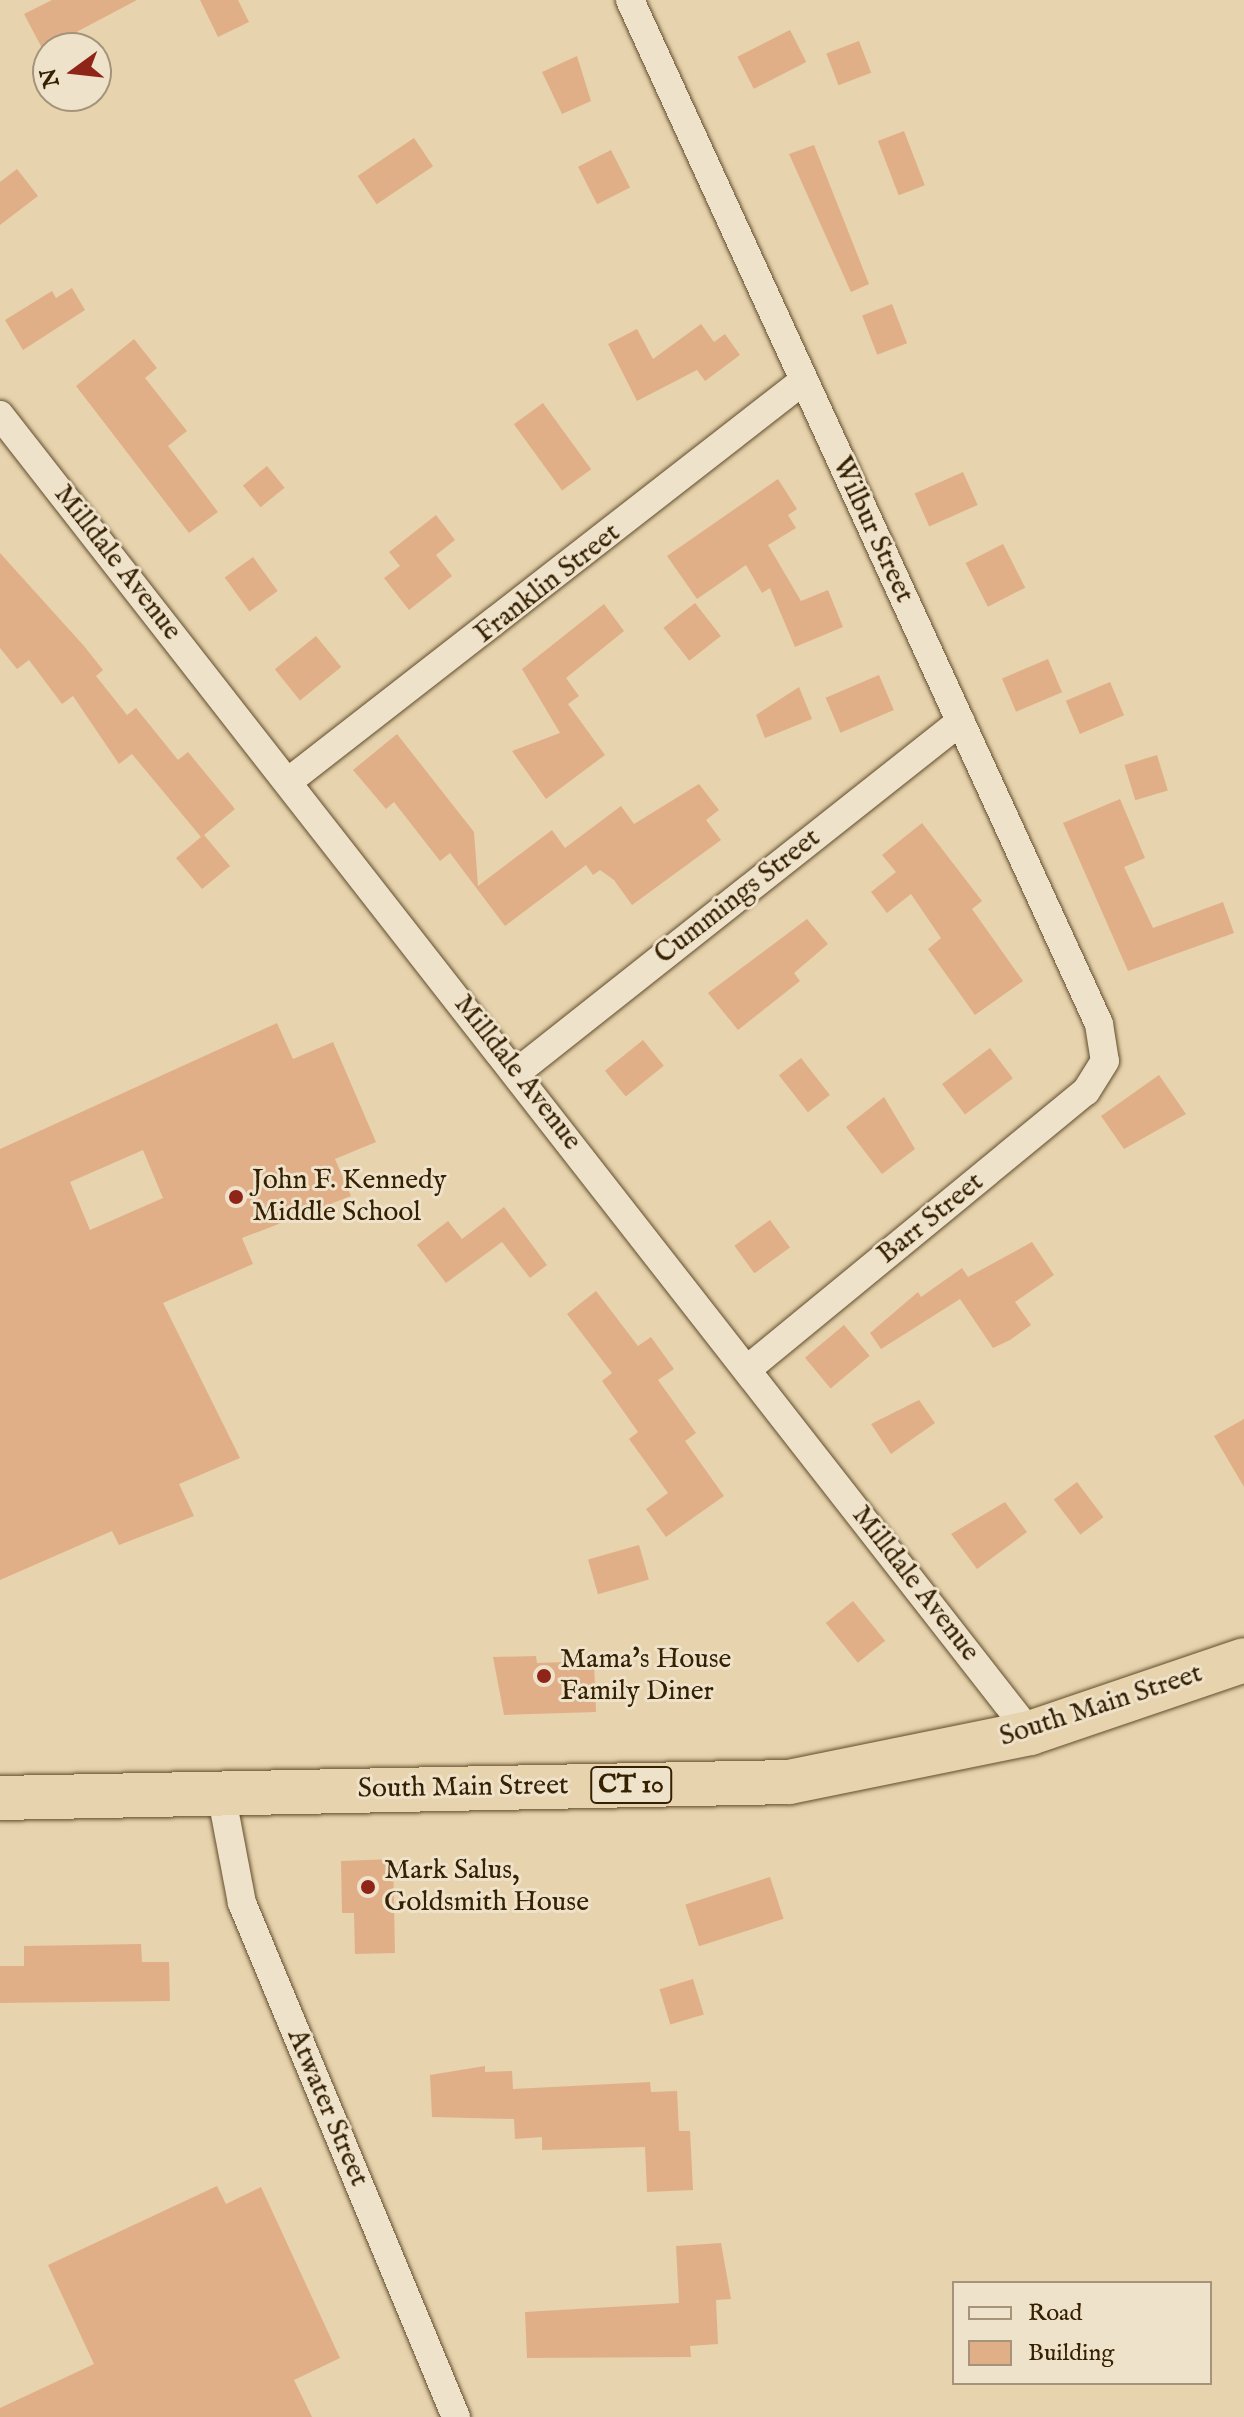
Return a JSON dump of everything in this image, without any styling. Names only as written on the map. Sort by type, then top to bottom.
[{"type":"highway","name":"South Main Street","points":[[0,1798],[789,1782],[1030,1733],[1244,1660]]},
{"type":"street","name":"Wilbur Street","points":[[630,0],[1099,1024],[1105,1061]]},
{"type":"street","name":"Franklin Street","points":[[289,781],[803,381]]},
{"type":"street","name":"Milldale Avenue","points":[[0,415],[1030,1733]]},
{"type":"street","name":"Cummings Street","points":[[516,1073],[961,721]]},
{"type":"street","name":"Barr Street","points":[[748,1369],[1086,1091],[1105,1061]]},
{"type":"street","name":"Atwater Street","points":[[221,1793],[242,1903],[456,2417]]},
{"type":"building","points":[[52,0],[137,0],[76,32],[34,32],[24,14]]},
{"type":"building","points":[[200,0],[238,0],[249,22],[218,37]]},
{"type":"building","points":[[790,30],[806,62],[754,89],[737,57]]},
{"type":"building","points":[[859,41],[871,73],[839,85],[826,54]]},
{"type":"building","points":[[577,56],[591,101],[562,114],[542,72]]},
{"type":"building","points":[[904,131],[925,185],[899,195],[878,141]]},
{"type":"building","points":[[414,138],[433,166],[377,204],[358,176]]},
{"type":"building","points":[[814,145],[869,284],[851,292],[789,154]]},
{"type":"building","points":[[611,150],[630,187],[597,204],[578,167]]},
{"type":"building","points":[[17,169],[38,196],[0,225],[0,182]]},
{"type":"building","points":[[72,288],[85,310],[23,350],[5,320],[52,291],[56,298]]},
{"type":"building","points":[[892,304],[907,343],[877,355],[862,315]]},
{"type":"building","points":[[701,324],[714,342],[725,334],[740,355],[705,381],[697,370],[637,401],[608,344],[637,329],[653,359]]},
{"type":"building","points":[[134,339],[157,368],[145,378],[187,431],[168,446],[218,512],[189,533],[76,386]]},
{"type":"building","points":[[543,403],[591,469],[562,490],[514,424]]},
{"type":"building","points":[[267,466],[285,488],[261,507],[243,486]]},
{"type":"building","points":[[963,472],[978,505],[929,526],[915,494]]},
{"type":"building","points":[[778,479],[797,509],[788,515],[796,528],[768,545],[801,601],[828,590],[843,627],[795,647],[770,588],[762,593],[746,565],[697,599],[667,556]]},
{"type":"building","points":[[436,515],[455,540],[436,555],[452,576],[409,610],[384,578],[400,566],[389,552]]},
{"type":"building","points":[[1003,544],[1025,588],[988,607],[966,563]]},
{"type":"building","points":[[0,553],[103,670],[96,676],[127,715],[136,708],[178,760],[188,752],[235,809],[204,835],[230,866],[202,889],[176,858],[201,837],[132,754],[119,764],[73,696],[62,704],[29,660],[17,669],[0,648]]},
{"type":"building","points":[[253,557],[278,591],[249,612],[225,578]]},
{"type":"building","points":[[695,603],[721,636],[689,661],[663,628]]},
{"type":"building","points":[[604,604],[624,631],[566,678],[579,696],[568,704],[605,755],[546,799],[512,751],[560,733],[522,669]]},
{"type":"building","points":[[316,636],[341,667],[300,700],[275,669]]},
{"type":"building","points":[[1048,659],[1062,692],[1016,712],[1002,679]]},
{"type":"building","points":[[879,675],[894,710],[840,733],[826,698]]},
{"type":"building","points":[[1110,682],[1124,715],[1080,734],[1066,701]]},
{"type":"building","points":[[799,687],[812,719],[765,738],[756,715]]},
{"type":"building","points":[[397,734],[474,832],[478,886],[552,830],[565,848],[621,806],[634,824],[699,784],[719,810],[706,820],[721,840],[632,905],[614,880],[600,870],[593,875],[586,865],[505,926],[450,853],[440,861],[394,802],[386,809],[353,770]]},
{"type":"building","points":[[1157,755],[1168,790],[1135,800],[1124,765]]},
{"type":"building","points":[[1120,799],[1145,858],[1124,867],[1153,928],[1223,902],[1234,933],[1128,971],[1063,823]]},
{"type":"building","points":[[922,823],[982,901],[972,909],[1023,981],[975,1015],[928,949],[941,938],[911,894],[887,913],[871,892],[896,872],[882,855]]},
{"type":"building","points":[[807,919],[828,944],[794,973],[800,981],[738,1030],[708,993]]},
{"type":"building","points":[[277,1023],[293,1059],[333,1042],[376,1142],[335,1159],[351,1196],[242,1238],[253,1264],[163,1303],[240,1458],[179,1484],[194,1516],[119,1545],[112,1531],[0,1580],[0,1149]],"holes":[[[143,1150],[163,1198],[90,1230],[70,1182]]]},
{"type":"building","points":[[643,1040],[664,1066],[626,1096],[605,1071]]},
{"type":"building","points":[[990,1048],[1013,1078],[965,1114],[942,1084]]},
{"type":"building","points":[[801,1058],[830,1095],[808,1112],[779,1075]]},
{"type":"building","points":[[1159,1075],[1186,1114],[1124,1149],[1101,1116]]},
{"type":"building","points":[[884,1097],[915,1149],[882,1174],[846,1127]]},
{"type":"building","points":[[504,1207],[547,1265],[530,1278],[502,1242],[446,1283],[417,1245],[448,1221],[462,1239]]},
{"type":"building","points":[[770,1220],[790,1248],[754,1273],[734,1246]]},
{"type":"building","points":[[1032,1242],[1054,1275],[1015,1302],[1031,1325],[1010,1340],[993,1348],[960,1299],[881,1349],[870,1333],[918,1292],[921,1297],[962,1268],[968,1277]]},
{"type":"building","points":[[596,1291],[638,1346],[651,1337],[674,1369],[658,1380],[696,1433],[685,1441],[724,1496],[666,1537],[646,1509],[668,1493],[629,1439],[638,1432],[602,1381],[612,1373],[567,1314]]},
{"type":"building","points":[[844,1325],[870,1356],[831,1388],[805,1358]]},
{"type":"building","points":[[919,1400],[935,1423],[891,1454],[871,1424]]},
{"type":"building","points":[[1244,1419],[1244,1487],[1214,1436]]},
{"type":"building","points":[[1077,1482],[1103,1517],[1080,1535],[1054,1499]]},
{"type":"building","points":[[1005,1502],[1027,1532],[977,1569],[951,1534]]},
{"type":"building","points":[[639,1545],[649,1580],[598,1594],[588,1560]]},
{"type":"building","points":[[853,1601],[885,1641],[858,1663],[826,1623]]},
{"type":"building","name":"Mama's House Family Diner","points":[[536,1656],[537,1663],[594,1661],[596,1712],[504,1715],[493,1657]]},
{"type":"building","name":"Mark Salus, Goldsmith House","points":[[393,1859],[395,1953],[355,1954],[354,1913],[342,1913],[341,1861]]},
{"type":"building","points":[[770,1877],[784,1919],[699,1946],[685,1905]]},
{"type":"building","points":[[141,1944],[142,1962],[169,1962],[170,2001],[0,2003],[0,1966],[24,1966],[24,1946]]},
{"type":"building","points":[[693,1979],[704,2014],[670,2025],[660,1989]]},
{"type":"building","points":[[485,2066],[485,2072],[512,2071],[513,2089],[650,2082],[651,2092],[677,2091],[679,2131],[690,2131],[693,2190],[647,2192],[645,2147],[542,2150],[542,2137],[515,2139],[514,2119],[432,2117],[430,2075]]},
{"type":"building","points":[[217,2186],[226,2204],[261,2187],[340,2358],[294,2380],[312,2417],[0,2417],[0,2408],[94,2364],[48,2265]]},
{"type":"building","points":[[721,2243],[731,2299],[716,2300],[718,2344],[690,2346],[691,2357],[527,2358],[525,2312],[679,2303],[676,2246]]},
{"type":"place","name":"John F. Kennedy Middle School","points":[[236,1197]]},
{"type":"place","name":"Mama's House Family Diner","points":[[544,1676]]},
{"type":"place","name":"Mark Salus, Goldsmith House","points":[[368,1887]]}]
